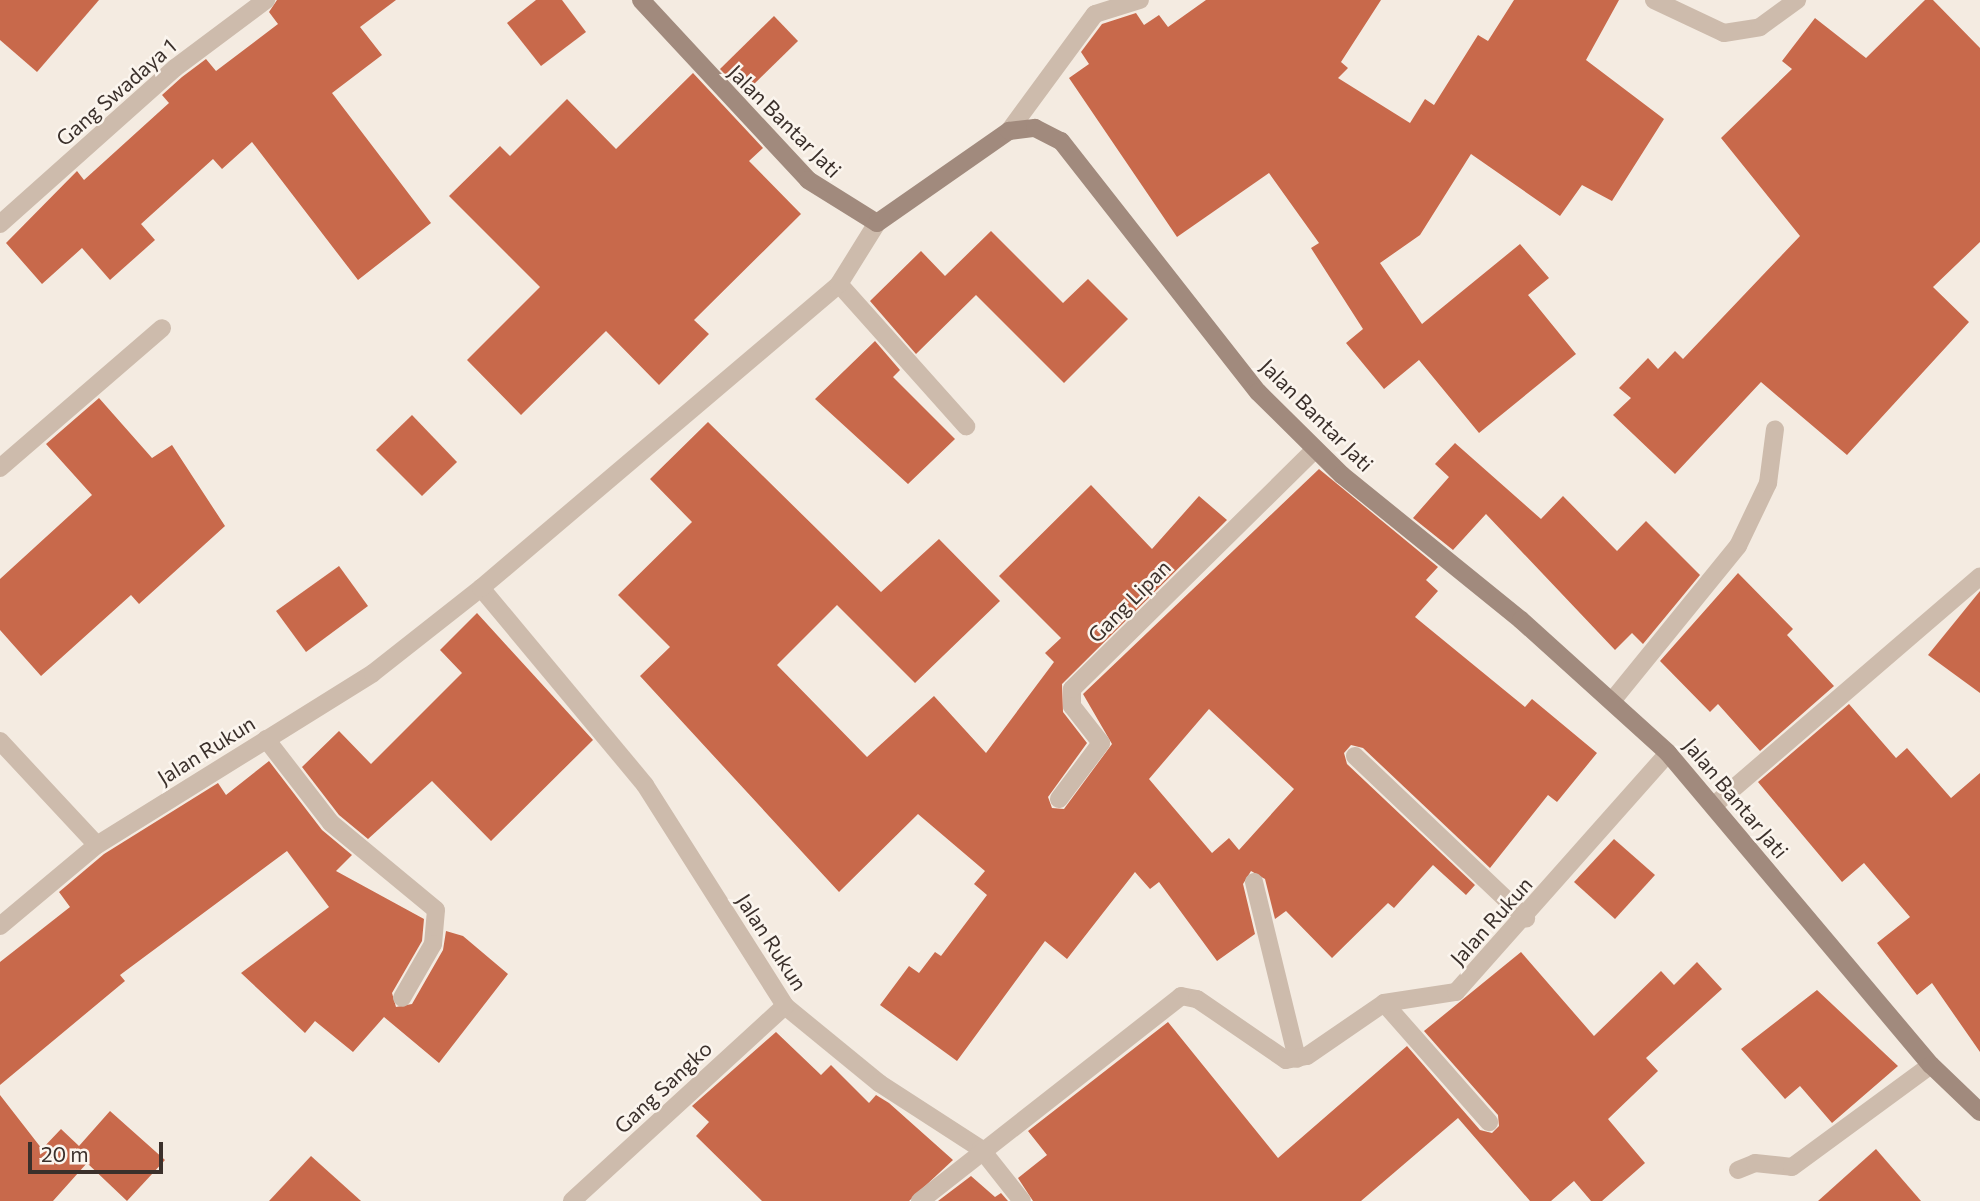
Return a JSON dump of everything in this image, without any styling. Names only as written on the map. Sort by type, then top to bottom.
[{"type":"street","name":"Gang Swadaya 1","points":[[0,224],[175,68],[266,0]]},
{"type":"street","name":"Jalan Bantar Jati","points":[[641,0],[808,180],[877,223]]},
{"type":"street","points":[[481,589],[839,284],[877,223],[914,203],[1009,131],[1091,7],[1140,0]]},
{"type":"street","points":[[1654,0],[1724,33],[1760,27],[1797,0]]},
{"type":"street","name":"Jalan Bantar Jati","points":[[1009,131],[1046,132],[1076,155],[1201,325],[1314,450],[1612,701],[1668,753],[1931,1065],[1980,1112]]},
{"type":"street","points":[[839,284],[966,426]]},
{"type":"street","points":[[0,468],[162,328]]},
{"type":"street","points":[[1612,701],[1738,546],[1768,482],[1775,429]]},
{"type":"street","name":"Gang Lipan","points":[[1059,799],[1101,743],[1072,706],[1072,690],[1314,450]]},
{"type":"street","points":[[1713,806],[1980,576]]},
{"type":"street","name":"Jalan Rukun","points":[[0,926],[97,845],[373,673],[481,589],[645,785],[785,1006],[879,1083],[981,1149],[1022,1201]]},
{"type":"street","points":[[266,740],[331,823],[436,911],[433,944],[402,998]]},
{"type":"street","points":[[0,741],[97,845]]},
{"type":"street","name":"Jalan Rukun","points":[[1297,1059],[1384,1003],[1456,992],[1525,918],[1668,753]]},
{"type":"street","points":[[1355,756],[1525,918]]},
{"type":"street","points":[[920,1201],[981,1149],[1181,996],[1197,999],[1276,1056],[1297,1059],[1254,882]]},
{"type":"street","points":[[1384,1003],[1489,1122]]},
{"type":"street","name":"Gang Sangko","points":[[572,1201],[785,1006]]},
{"type":"street","points":[[1738,1170],[1755,1163],[1792,1167],[1931,1065]]},
{"type":"building","points":[[0,0],[99,0],[37,72],[0,40]]},
{"type":"building","points":[[277,0],[396,0],[360,27],[382,55],[332,93],[431,223],[358,280],[252,142],[222,169],[213,159],[141,224],[155,240],[110,280],[82,248],[42,284],[6,243],[77,171],[84,180],[169,103],[162,95],[182,77],[206,59],[216,71],[278,24],[269,12]]},
{"type":"building","points":[[536,0],[562,0],[586,32],[541,66],[507,23]]},
{"type":"building","points":[[1206,0],[1381,0],[1341,62],[1348,68],[1338,78],[1410,123],[1425,99],[1434,105],[1478,35],[1488,41],[1514,0],[1619,0],[1586,60],[1664,119],[1612,201],[1582,185],[1560,216],[1471,154],[1420,235],[1380,263],[1422,324],[1520,244],[1549,278],[1528,295],[1576,354],[1479,433],[1419,360],[1384,389],[1346,343],[1363,329],[1311,248],[1319,243],[1269,173],[1177,237],[1069,78],[1089,64],[1081,52],[1102,24],[1136,13],[1144,25],[1159,15],[1168,27]]},
{"type":"building","points":[[1925,0],[1933,0],[1980,48],[1980,242],[1933,287],[1969,322],[1847,455],[1761,382],[1675,474],[1613,415],[1631,398],[1619,388],[1648,358],[1658,369],[1675,351],[1683,359],[1800,236],[1721,138],[1792,69],[1782,61],[1815,18],[1866,58]]},
{"type":"building","points":[[774,16],[798,41],[744,94],[720,69]]},
{"type":"building","points":[[693,73],[763,148],[749,161],[801,214],[694,320],[709,334],[659,385],[606,331],[521,415],[467,360],[540,287],[449,196],[500,146],[510,156],[567,99],[616,149]]},
{"type":"building","points":[[991,231],[1063,303],[1088,279],[1128,319],[1064,383],[976,295],[916,354],[870,301],[921,251],[945,276]]},
{"type":"building","points":[[875,341],[900,370],[893,377],[955,439],[908,484],[815,399]]},
{"type":"building","points":[[99,398],[152,458],[172,445],[225,526],[139,604],[131,595],[41,676],[0,630],[0,579],[92,495],[46,444]]},
{"type":"building","points":[[412,415],[457,462],[422,496],[376,450]]},
{"type":"building","points":[[708,422],[881,592],[939,539],[1000,601],[915,683],[837,605],[777,665],[867,757],[934,696],[986,753],[1054,662],[1045,653],[1061,638],[999,576],[1091,485],[1152,549],[1199,496],[1227,520],[1062,684],[1063,712],[1087,743],[1048,797],[1052,808],[1064,809],[1112,744],[1083,694],[1319,469],[1438,567],[1426,580],[1438,591],[1415,617],[1525,707],[1532,699],[1597,753],[1557,802],[1548,795],[1490,868],[1363,748],[1351,745],[1344,753],[1347,764],[1475,885],[1466,895],[1433,865],[1394,908],[1388,903],[1332,958],[1286,911],[1275,919],[1265,879],[1251,871],[1243,884],[1255,934],[1217,961],[1159,882],[1150,889],[1135,872],[1067,959],[1045,941],[957,1061],[880,1005],[909,966],[919,973],[935,952],[941,956],[987,895],[974,884],[985,871],[918,814],[839,892],[640,676],[670,647],[618,595],[692,522],[650,479]],"holes":[[[1209,709],[1294,789],[1239,850],[1229,838],[1212,853],[1149,779]]]},
{"type":"building","points":[[1455,443],[1541,519],[1563,496],[1617,551],[1646,521],[1700,575],[1643,644],[1632,633],[1615,650],[1486,514],[1453,550],[1413,518],[1449,477],[1435,464]]},
{"type":"building","points":[[339,566],[368,606],[306,652],[276,611]]},
{"type":"building","points":[[1738,573],[1793,629],[1787,635],[1834,686],[1760,751],[1718,704],[1710,712],[1660,661]]},
{"type":"building","points":[[1980,591],[1980,693],[1928,655]]},
{"type":"building","points":[[477,613],[593,740],[491,841],[432,781],[368,839],[339,815],[302,767],[339,731],[371,764],[462,673],[440,650]]},
{"type":"building","points":[[1849,704],[1896,758],[1907,748],[1951,798],[1980,773],[1980,1052],[1932,983],[1917,995],[1877,943],[1910,917],[1864,863],[1842,882],[1758,782]]},
{"type":"building","points":[[269,761],[322,830],[352,855],[336,871],[424,919],[422,941],[392,993],[396,1007],[412,1004],[443,950],[446,931],[463,936],[508,974],[439,1063],[384,1017],[353,1052],[315,1021],[305,1033],[241,973],[329,907],[287,851],[120,975],[125,981],[0,1085],[0,962],[70,907],[59,892],[104,854],[218,783],[226,795]]},
{"type":"building","points":[[1614,839],[1655,875],[1615,919],[1574,882]]},
{"type":"building","points":[[1521,952],[1594,1036],[1661,971],[1674,985],[1697,962],[1722,989],[1646,1058],[1658,1071],[1608,1119],[1645,1163],[1602,1201],[1591,1201],[1574,1181],[1551,1201],[1530,1201],[1458,1118],[1361,1201],[1033,1201],[1018,1178],[1047,1155],[1028,1131],[1168,1022],[1278,1158],[1407,1046],[1480,1130],[1492,1133],[1499,1126],[1498,1115],[1424,1031]]},
{"type":"building","points":[[1817,990],[1898,1066],[1832,1123],[1800,1086],[1785,1099],[1741,1049]]},
{"type":"building","points":[[776,1032],[821,1075],[831,1065],[869,1103],[876,1095],[889,1103],[953,1160],[909,1201],[762,1201],[696,1136],[709,1122],[692,1106]]},
{"type":"building","points":[[0,1095],[42,1149],[61,1129],[79,1146],[110,1111],[165,1160],[127,1201],[87,1163],[53,1201],[0,1201]]},
{"type":"building","points":[[1876,1149],[1921,1201],[1818,1201]]},
{"type":"building","points":[[311,1156],[361,1201],[269,1201]]},
{"type":"building","points":[[971,1176],[995,1197],[1001,1193],[1008,1201],[938,1201]]}]
